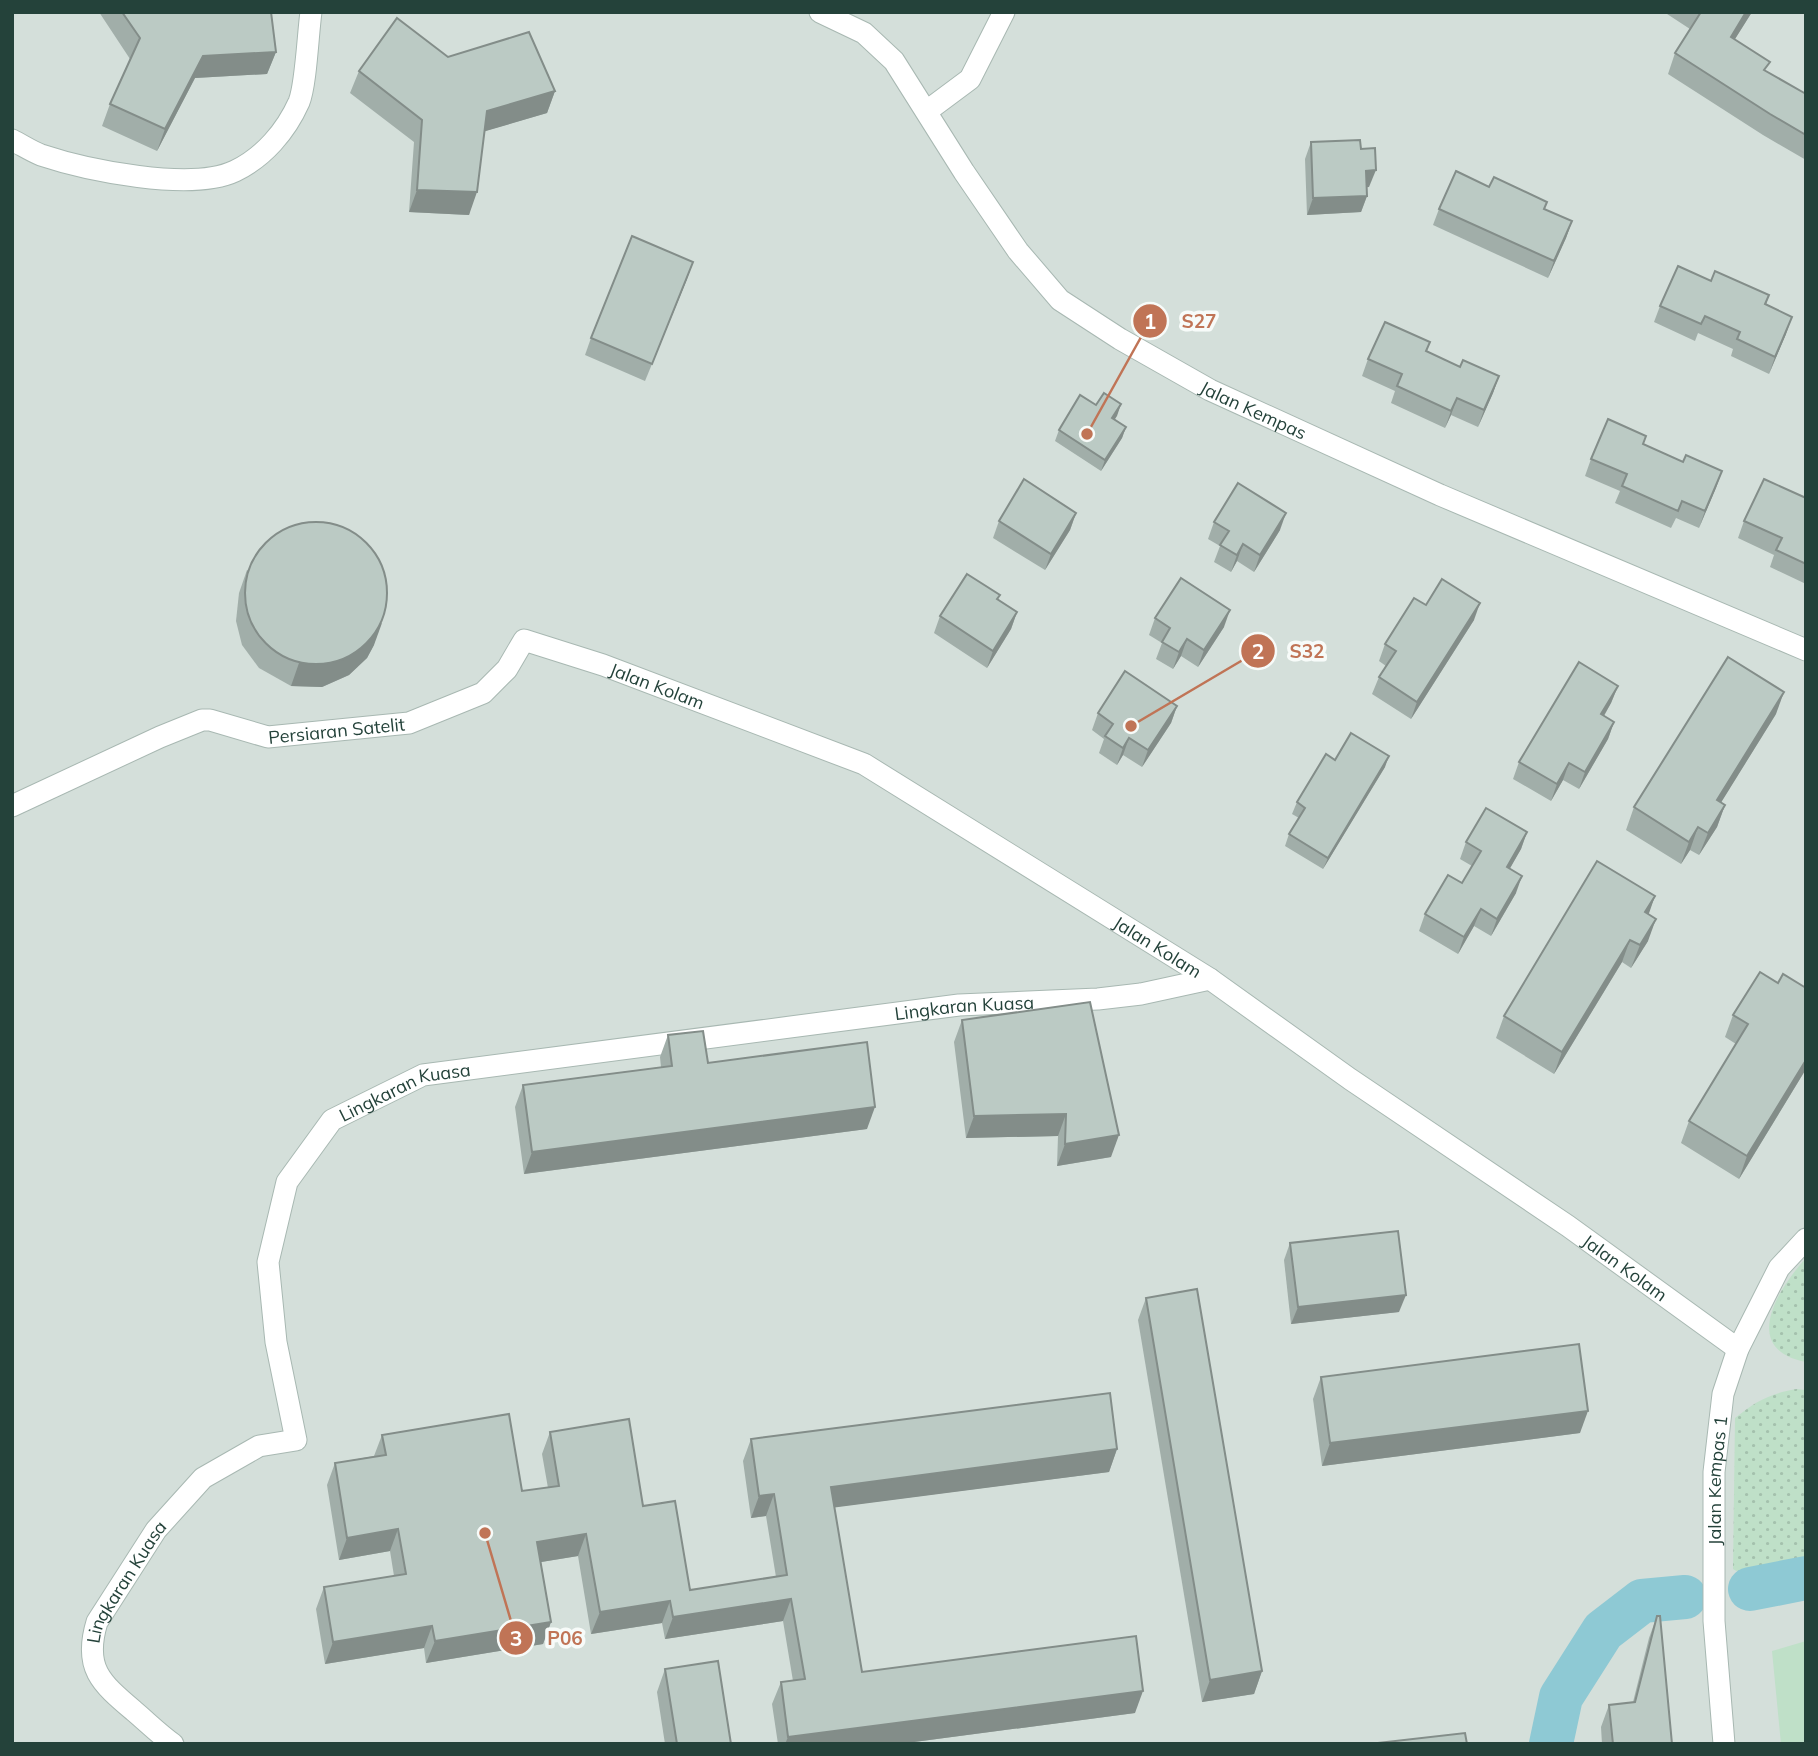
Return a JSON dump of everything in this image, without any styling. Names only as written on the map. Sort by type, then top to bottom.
[{"type":"street","points":[[12,141],[38,154],[69,163],[148,178],[206,179],[234,171],[262,153],[283,132],[300,99],[310,12]]},
{"type":"street","name":"Jalan Kempas","points":[[820,12],[864,33],[894,61],[964,172],[1027,261],[1060,300],[1120,339],[1210,390],[1416,484],[1806,650]]},
{"type":"street","points":[[927,111],[970,79],[1004,12]]},
{"type":"street","name":"Persiaran Satelit","points":[[12,806],[202,720],[268,737],[409,723],[483,693],[507,669],[524,640]]},
{"type":"street","name":"Jalan Kolam","points":[[524,640],[603,665],[864,764],[1210,979],[1350,1079],[1568,1226],[1738,1349]]},
{"type":"street","name":"Lingkaran Kuasa","points":[[173,1744],[104,1686],[96,1672],[92,1638],[97,1622],[156,1530],[203,1478],[259,1446],[296,1440],[276,1342],[268,1262],[287,1182],[332,1120],[423,1075],[951,1006],[1098,999],[1141,994],[1210,979]]},
{"type":"street","name":"Jalan Kempas 1","points":[[1724,1744],[1715,1641],[1714,1472],[1723,1394],[1738,1349],[1779,1268],[1806,1239]]},
{"type":"shaded area","points":[[12,12],[1806,12],[1806,1744],[12,1744]]},
{"type":"green space","points":[[1806,1258],[1806,1362],[1786,1355],[1774,1345],[1769,1332],[1770,1317],[1784,1286]]},
{"type":"green space","points":[[1796,1389],[1806,1390],[1806,1568],[1750,1579],[1733,1569],[1735,1418],[1763,1399]]},
{"type":"green space","points":[[1806,1641],[1806,1744],[1781,1744],[1772,1651]]},
{"type":"building","points":[[122,12],[271,12],[276,52],[203,56],[165,129],[110,104],[140,38]]},
{"type":"building","points":[[1701,12],[1746,12],[1731,37],[1770,62],[1764,70],[1806,94],[1806,135],[1675,53]]},
{"type":"building","points":[[397,18],[448,57],[529,32],[555,91],[487,111],[477,192],[417,190],[422,120],[359,71]]},
{"type":"building","points":[[1360,140],[1361,149],[1375,148],[1376,170],[1366,171],[1367,196],[1313,198],[1311,142]]},
{"type":"building","points":[[1456,171],[1489,187],[1494,177],[1547,202],[1544,209],[1572,221],[1554,261],[1439,209]]},
{"type":"building","points":[[632,236],[693,262],[652,364],[591,338]]},
{"type":"building","points":[[1678,266],[1711,281],[1715,271],[1769,295],[1765,304],[1792,317],[1775,357],[1737,339],[1740,332],[1705,316],[1701,324],[1660,306]]},
{"type":"building","points":[[1385,322],[1430,342],[1426,351],[1460,367],[1463,360],[1499,376],[1484,410],[1457,398],[1451,411],[1397,386],[1402,374],[1368,359]]},
{"type":"building","points":[[1104,393],[1121,404],[1112,418],[1126,427],[1105,460],[1059,430],[1080,395],[1096,405]]},
{"type":"building","points":[[1608,419],[1646,436],[1643,444],[1683,462],[1686,455],[1722,471],[1705,511],[1682,501],[1678,511],[1622,486],[1627,474],[1591,459]]},
{"type":"building","points":[[1024,479],[1076,513],[1051,554],[999,521]]},
{"type":"building","points":[[1764,479],[1806,498],[1806,564],[1776,550],[1782,538],[1744,521]]},
{"type":"building","points":[[1238,483],[1286,513],[1260,555],[1243,544],[1237,555],[1220,545],[1229,531],[1214,522]]},
{"type":"building","points":[[316,522],[343,527],[367,542],[382,566],[387,593],[382,620],[367,644],[343,659],[316,664],[289,659],[265,644],[250,620],[245,593],[250,566],[265,542],[289,527]]},
{"type":"building","points":[[967,574],[1000,595],[997,599],[1017,612],[993,651],[940,616]]},
{"type":"building","points":[[1181,578],[1230,610],[1204,650],[1187,639],[1179,652],[1162,642],[1170,628],[1155,618]]},
{"type":"building","points":[[1442,579],[1480,603],[1417,702],[1379,677],[1396,651],[1385,644],[1414,598],[1426,605]]},
{"type":"building","points":[[1728,657],[1784,692],[1717,800],[1725,805],[1708,833],[1698,827],[1689,842],[1634,807]]},
{"type":"building","points":[[1579,662],[1618,686],[1601,714],[1614,722],[1585,772],[1569,763],[1557,784],[1519,762]]},
{"type":"building","points":[[1125,671],[1177,706],[1148,750],[1129,738],[1123,748],[1105,736],[1113,724],[1098,713]]},
{"type":"building","points":[[1351,733],[1389,756],[1328,858],[1289,834],[1305,808],[1297,802],[1326,754],[1335,760]]},
{"type":"building","points":[[1486,808],[1527,832],[1507,867],[1522,876],[1497,919],[1481,909],[1464,937],[1425,914],[1448,875],[1462,883],[1481,851],[1466,842]]},
{"type":"building","points":[[1597,861],[1655,896],[1645,912],[1656,919],[1640,945],[1630,940],[1562,1052],[1504,1016]]},
{"type":"building","points":[[1760,972],[1778,983],[1783,974],[1806,988],[1806,1060],[1747,1156],[1689,1121],[1748,1024],[1733,1015]]},
{"type":"building","points":[[1090,1002],[1119,1135],[1065,1144],[1066,1114],[974,1116],[962,1020]]},
{"type":"building","points":[[703,1031],[708,1063],[867,1042],[875,1107],[532,1152],[523,1085],[672,1066],[668,1035]]},
{"type":"building","points":[[1398,1231],[1406,1295],[1298,1307],[1290,1243]]},
{"type":"building","points":[[1197,1289],[1262,1671],[1210,1680],[1146,1298]]},
{"type":"building","points":[[1579,1344],[1588,1411],[1330,1443],[1321,1377]]},
{"type":"building","points":[[1110,1393],[1117,1449],[831,1487],[862,1672],[1136,1636],[1143,1691],[788,1737],[781,1682],[805,1679],[791,1599],[673,1617],[670,1601],[600,1612],[586,1534],[537,1542],[551,1622],[435,1641],[432,1626],[333,1642],[324,1587],[406,1574],[398,1529],[347,1538],[335,1463],[386,1455],[382,1435],[509,1414],[522,1491],[559,1486],[550,1432],[629,1419],[643,1506],[675,1501],[690,1590],[787,1575],[774,1494],[759,1496],[751,1439]]},
{"type":"building","points":[[1657,1616],[1660,1616],[1672,1744],[1613,1744],[1609,1705],[1635,1702]]},
{"type":"building","points":[[718,1661],[731,1744],[677,1744],[665,1669]]},
{"type":"building","points":[[1465,1733],[1467,1744],[1369,1744]]},
{"type":"waterway","points":[[1750,1589],[1806,1578]]},
{"type":"waterway","points":[[1551,1744],[1561,1697],[1603,1631],[1642,1601],[1685,1597]]},
{"type":"place","name":"S27","points":[[1087,434]]},
{"type":"place","name":"S32","points":[[1131,726]]},
{"type":"place","name":"P06","points":[[485,1533]]}]
